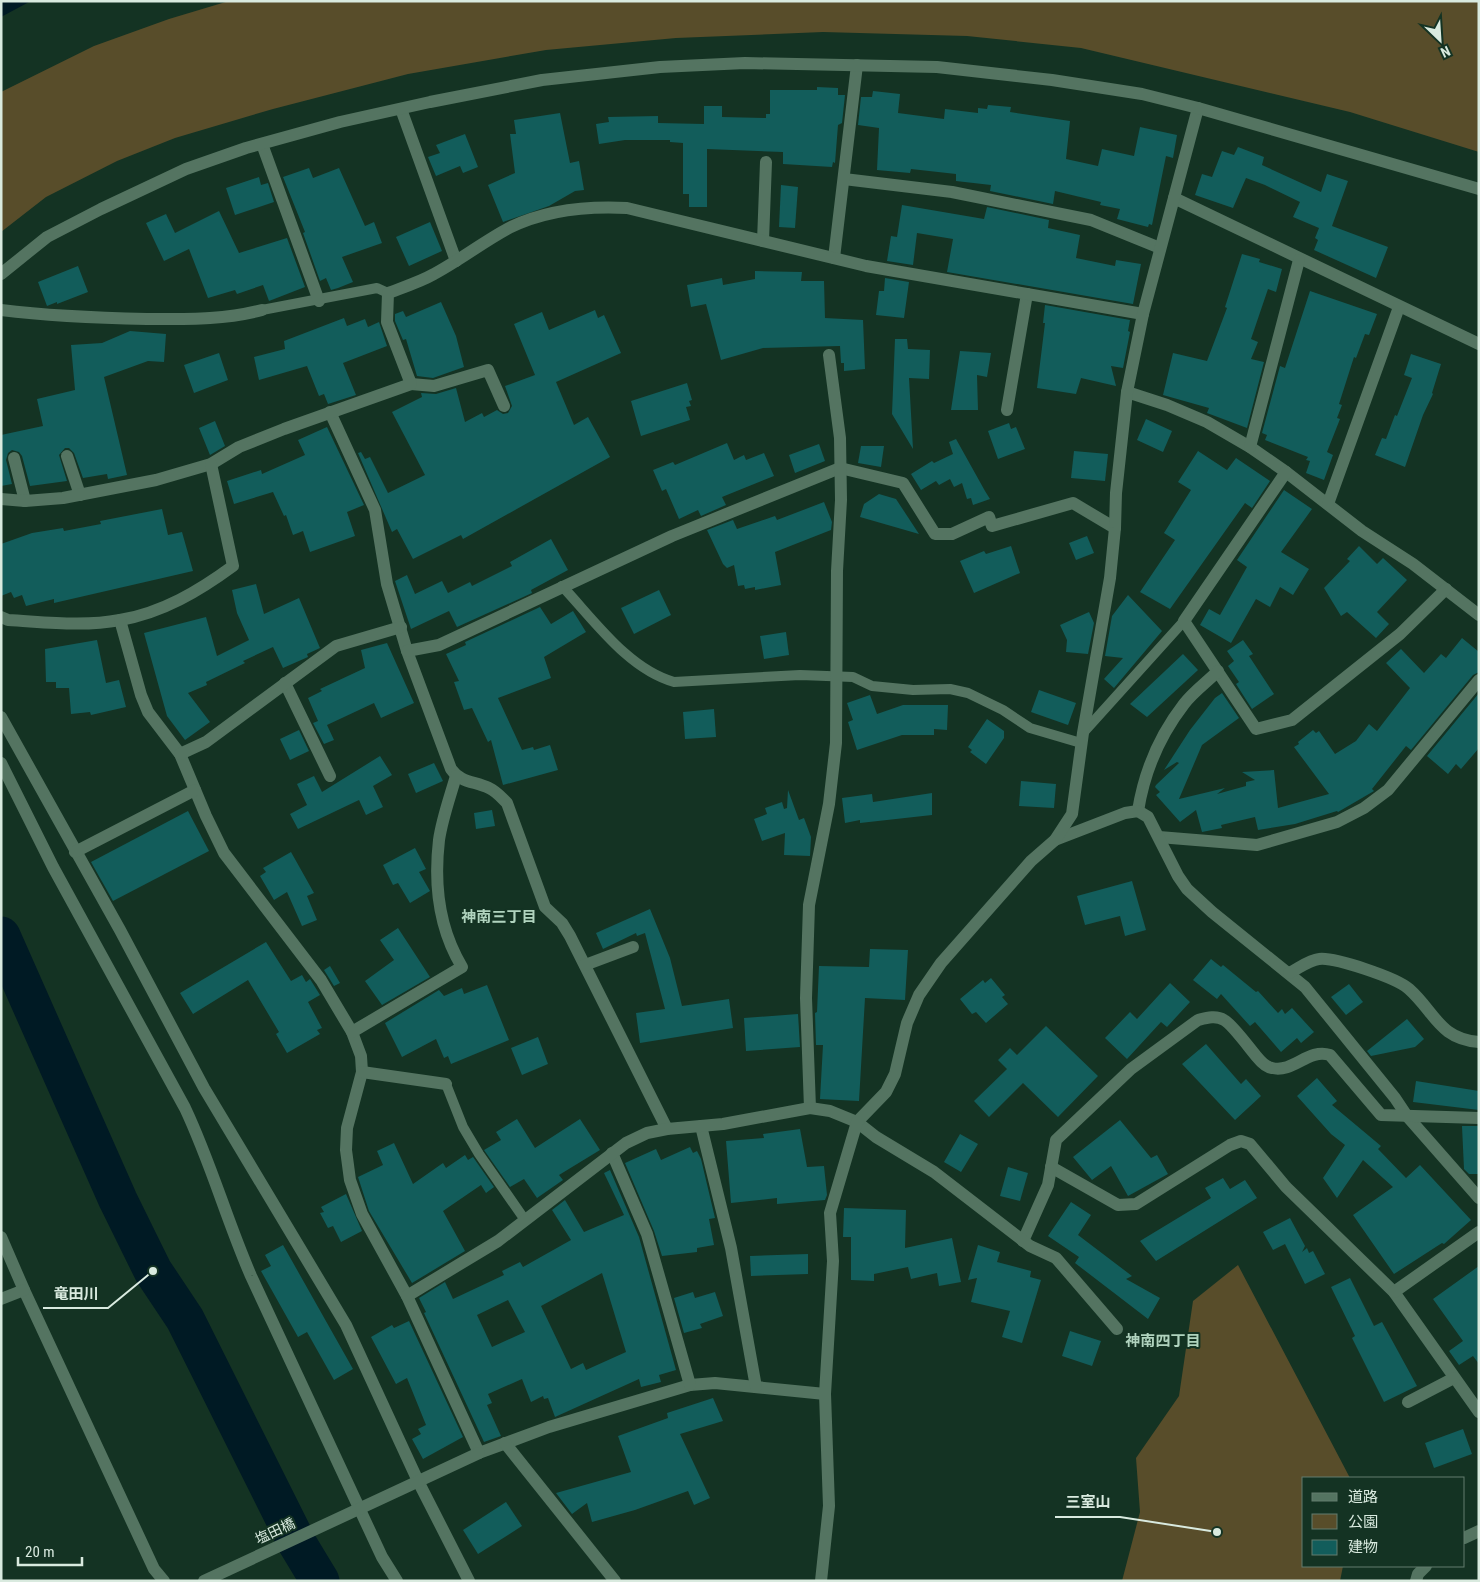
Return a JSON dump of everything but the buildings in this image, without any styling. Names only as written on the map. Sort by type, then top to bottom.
[{"type":"street","points":[[1,274],[47,237],[101,209],[186,169],[262,144],[340,122],[542,80],[660,67],[745,63],[937,67],[1052,80],[1142,94],[1198,108],[1479,189]]},
{"type":"street","points":[[834,258],[857,65]]},
{"type":"street","points":[[821,1581],[829,1506],[825,1394],[833,1261],[830,1213],[857,1122],[886,1092],[895,1074],[907,1023],[919,995],[941,963],[1004,889],[1030,861],[1055,840],[1072,814],[1082,738],[1110,578],[1116,528],[1116,494],[1127,392],[1143,314],[1198,108]]},
{"type":"street","points":[[400,109],[456,261]]},
{"type":"street","points":[[262,144],[319,301]]},
{"type":"street","points":[[763,241],[766,162]]},
{"type":"street","points":[[844,179],[952,192],[1091,220],[1160,248]]},
{"type":"street","points":[[1174,198],[1299,260],[1479,344]]},
{"type":"street","points":[[411,384],[386,322],[388,293],[434,275],[510,228],[539,216],[588,208],[628,208],[866,266],[1143,314]]},
{"type":"street","points":[[1250,447],[1299,260]]},
{"type":"street","points":[[1007,410],[1027,294]]},
{"type":"street","points":[[1328,504],[1399,307]]},
{"type":"street","points":[[1,310],[65,317],[200,319],[235,317],[262,310]]},
{"type":"street","points":[[810,1108],[806,998],[809,905],[829,804],[836,743],[837,571],[841,500],[840,438],[829,355]]},
{"type":"street","points":[[1,499],[25,502],[80,495],[156,480],[211,464],[239,447],[330,412],[411,384],[434,386],[488,370],[504,406]]},
{"type":"street","points":[[1127,392],[1166,404],[1207,422],[1250,447],[1479,615]]},
{"type":"street","points":[[330,412],[375,510],[387,584],[408,651],[451,769],[456,776],[487,787],[507,803],[545,907],[562,923],[667,1129]]},
{"type":"street","points":[[67,456],[80,495]]},
{"type":"street","points":[[14,458],[25,502]]},
{"type":"street","points":[[1,617],[8,620],[75,623],[120,620],[168,605],[202,589],[233,566],[211,464]]},
{"type":"street","points":[[408,651],[440,645],[562,586],[672,536],[840,468],[903,483],[935,534],[952,534],[989,517],[992,526],[1073,503],[1116,528]]},
{"type":"street","points":[[1286,472],[1184,620],[1256,730],[1292,720],[1400,634],[1446,589]]},
{"type":"street","points":[[120,620],[141,696],[148,712],[180,754],[194,790],[224,853],[321,980],[352,1032],[361,1056],[362,1072],[346,1128],[346,1150],[350,1180],[362,1214],[407,1296],[479,1453]]},
{"type":"street","points":[[180,754],[206,742],[336,646],[401,627]]},
{"type":"street","points":[[1138,811],[1142,786],[1153,756],[1184,704],[1218,671]]},
{"type":"street","points":[[1159,837],[1257,845],[1337,822],[1364,808],[1388,790],[1479,680]]},
{"type":"street","points":[[285,683],[330,776]]},
{"type":"street","points":[[1,717],[120,930],[204,1088],[346,1325],[418,1481],[469,1581]]},
{"type":"street","points":[[1,763],[53,868],[185,1108],[203,1146],[232,1232],[382,1557],[397,1581]]},
{"type":"street","points":[[352,1032],[462,966],[451,949],[443,925],[438,886],[439,839],[456,776]]},
{"type":"street","points":[[75,852],[194,790]]},
{"type":"street","points":[[1055,840],[1125,813],[1138,811],[1148,817],[1178,876],[1188,889],[1212,912],[1305,987],[1395,1098],[1407,1116],[1479,1198]]},
{"type":"street","points":[[585,965],[633,947]]},
{"type":"street","points":[[1288,973],[1317,959],[1332,958],[1396,981],[1408,989],[1450,1034],[1462,1041],[1479,1042]]},
{"type":"street","points":[[1023,1241],[1048,1185],[1056,1140],[1131,1069],[1198,1020],[1211,1017],[1224,1020],[1262,1063],[1271,1068],[1281,1069],[1291,1066],[1310,1055],[1322,1053],[1330,1055],[1381,1115],[1479,1118]]},
{"type":"street","points":[[362,1072],[446,1084]]},
{"type":"street","points":[[407,1296],[498,1240],[612,1153],[646,1134],[667,1129],[701,1126],[810,1108],[830,1111],[857,1122],[876,1137],[934,1172],[1023,1241],[1056,1258],[1117,1330]]},
{"type":"street","points":[[701,1126],[731,1248],[756,1387]]},
{"type":"street","points":[[1052,1167],[1118,1205],[1127,1206],[1136,1204],[1230,1146],[1241,1141],[1250,1144],[1286,1187],[1394,1292],[1479,1412]]},
{"type":"street","points":[[612,1153],[647,1234],[690,1386]]},
{"type":"street","points":[[1394,1292],[1479,1232]]},
{"type":"street","points":[[1,1236],[24,1290],[154,1569],[164,1581]]},
{"type":"street","points":[[1,1299],[24,1290]]},
{"type":"street","points":[[1408,1402],[1454,1378]]},
{"type":"street","name":"塩田橋","points":[[204,1581],[479,1453],[505,1442],[587,1415],[690,1386],[716,1383],[825,1394]]},
{"type":"street","points":[[505,1442],[615,1581]]},
{"type":"street","points":[[1465,1538],[1479,1531]]},
{"type":"street","points":[[1416,1581],[1418,1574],[1425,1567]]},
{"type":"lane","points":[[262,310],[319,301],[377,288],[388,293]]},
{"type":"lane","points":[[562,586],[627,655],[656,677],[674,682],[800,675],[853,677],[872,686],[913,690],[950,689],[968,693],[1003,710],[1030,728],[1082,738],[1184,620]]},
{"type":"lane","points":[[446,1084],[463,1128],[525,1220]]},
{"type":"green space","points":[[229,1],[1479,1],[1479,152],[1350,112],[1081,48],[967,36],[823,32],[676,38],[546,50],[408,74],[273,109],[175,138],[117,161],[46,197],[1,232],[1,92],[94,46],[169,19]]},
{"type":"green space","points":[[1238,1265],[1349,1477],[1302,1477],[1302,1567],[1343,1567],[1340,1581],[1122,1581],[1140,1512],[1136,1458],[1179,1396],[1193,1301]]},
{"type":"water","points":[[1,1],[31,1],[1,17]]},
{"type":"waterway","points":[[1,936],[118,1200],[153,1271],[185,1319],[297,1543],[320,1581]]},
{"type":"place","name":"竜田川","points":[[153,1271]]},
{"type":"place","name":"三室山","points":[[1217,1532]]},
{"type":"district","name":"神南三丁目","points":[[499,917]]},
{"type":"district","name":"神南四丁目","points":[[1163,1341]]}]
